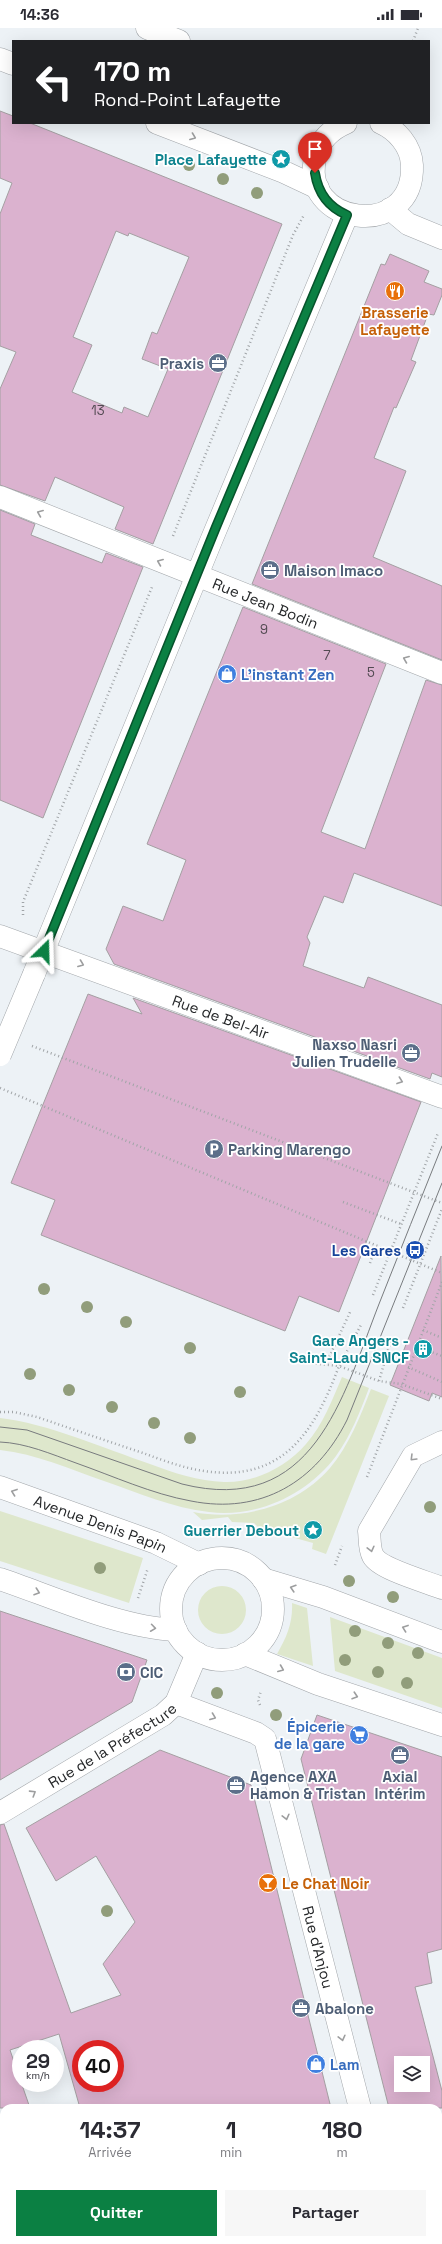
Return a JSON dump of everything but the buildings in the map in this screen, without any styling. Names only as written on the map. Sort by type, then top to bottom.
[{"type":"street","points":[[147,28],[177,40]]},
{"type":"street","points":[[0,59],[12,64]]},
{"type":"street","points":[[160,124],[284,172],[322,194],[333,207],[347,215],[368,217],[380,214],[390,209],[401,200],[411,179],[412,160],[402,139],[396,132],[383,124]]},
{"type":"street","points":[[322,194],[314,168],[319,148],[328,135],[343,124]]},
{"type":"street","points":[[390,209],[408,224],[442,238]]},
{"type":"street","points":[[0,1055],[44,951],[196,576],[347,215]]},
{"type":"street","name":"Rue Jean Bodin","points":[[0,497],[442,674]]},
{"type":"street","name":"Rue de Bel-Air","points":[[0,936],[442,1097]]},
{"type":"street","points":[[442,1442],[412,1456],[369,1531],[373,1557],[385,1565],[442,1588]]},
{"type":"street","name":"Avenue Denis Papin","points":[[0,1487],[156,1543],[199,1564]]},
{"type":"street","points":[[264,1579],[272,1597],[273,1606],[270,1626],[260,1643],[245,1654],[226,1660],[210,1659],[196,1653],[185,1643],[176,1630],[172,1613],[173,1596],[186,1574],[199,1564],[216,1559],[234,1560],[250,1567],[264,1579],[323,1597],[442,1642]]},
{"type":"street","points":[[0,1579],[130,1624],[176,1630]]},
{"type":"street","name":"Rue de la Préfecture","points":[[0,1813],[162,1715],[176,1703],[196,1653]]},
{"type":"street","points":[[245,1654],[318,1684],[442,1725]]},
{"type":"street","name":"Rue d'Anjou","points":[[176,1703],[256,1733],[266,1739],[359,2104]]},
{"type":"path","points":[[413,40],[418,28]]},
{"type":"path","points":[[172,538],[293,235],[305,214],[322,194]]},
{"type":"path","points":[[44,951],[26,930],[22,913],[23,902],[153,586]]},
{"type":"path","points":[[29,1045],[442,1203]]},
{"type":"path","points":[[0,1088],[442,1273]]},
{"type":"path","points":[[373,1295],[438,1133]]},
{"type":"path","points":[[343,1202],[401,1224]]},
{"type":"path","points":[[403,1308],[442,1209]]},
{"type":"path","points":[[370,1262],[374,1252]]},
{"type":"path","points":[[366,1254],[372,1256]]},
{"type":"path","points":[[401,1384],[442,1282]]},
{"type":"path","points":[[326,1364],[351,1310]]},
{"type":"path","points":[[0,1412],[14,1412],[37,1417],[202,1471],[227,1473],[252,1469],[275,1461],[291,1449],[304,1436],[317,1416],[339,1366],[361,1325]]},
{"type":"path","points":[[423,1330],[442,1338]]},
{"type":"path","points":[[379,1381],[392,1336]]},
{"type":"path","points":[[429,1351],[442,1356]]},
{"type":"path","points":[[300,1362],[339,1366],[379,1381],[401,1384],[442,1399]]},
{"type":"path","points":[[408,1367],[442,1382]]},
{"type":"path","points":[[136,1606],[150,1561]]},
{"type":"green space","points":[[342,1377],[369,1388],[351,1432],[336,1456],[311,1482],[296,1492],[280,1501],[245,1511],[227,1513],[209,1512],[169,1504],[40,1458],[0,1450],[0,1418],[37,1425],[186,1476],[224,1482],[247,1480],[269,1472],[289,1460],[306,1444],[322,1421]]},
{"type":"green space","points":[[371,1389],[389,1396],[326,1554],[312,1549],[313,1543],[259,1528],[254,1523],[232,1522],[228,1517],[202,1520],[193,1512],[230,1514],[249,1512],[267,1508],[301,1493],[330,1468],[337,1459],[354,1430]]},
{"type":"green space","points":[[0,1511],[143,1558],[129,1603],[0,1561]]},
{"type":"green space","points":[[217,1586],[227,1586],[239,1593],[246,1605],[246,1615],[239,1627],[227,1634],[217,1634],[209,1630],[202,1623],[198,1615],[198,1605],[202,1597],[209,1590]]},
{"type":"green space","points":[[292,1603],[307,1608],[313,1666],[277,1654],[289,1629]]},
{"type":"green space","points":[[330,1617],[442,1658],[442,1708],[335,1671]]},
{"type":"tram line","points":[[0,1427],[27,1430],[182,1484],[227,1490],[263,1483],[292,1467],[316,1442],[335,1411],[351,1377],[442,1146]]},
{"type":"tram line","points":[[0,1442],[19,1444],[57,1456],[162,1494],[191,1501],[217,1504],[241,1503],[263,1498],[284,1489],[302,1477],[319,1461],[334,1442],[347,1420],[442,1183]]},
{"type":"place","name":"Place Lafayette","points":[[281,159]]},
{"type":"place","name":"Brasserie Lafayette","points":[[395,291]]},
{"type":"place","name":"Praxis","points":[[218,363]]},
{"type":"place","name":"Maison Imaco","points":[[270,570]]},
{"type":"place","name":"L'instant Zen","points":[[227,674]]},
{"type":"place","name":"Naxso Nasri Julien Trudelle","points":[[411,1053]]},
{"type":"place","name":"Parking Marengo","points":[[214,1149]]},
{"type":"place","name":"Les Gares","points":[[415,1250]]},
{"type":"place","name":"Gare Angers - Saint-Laud SNCF","points":[[423,1349]]},
{"type":"place","name":"Guerrier Debout","points":[[313,1530]]},
{"type":"place","name":"CIC","points":[[126,1672]]},
{"type":"place","name":"Épicerie de la gare","points":[[359,1735]]},
{"type":"place","name":"Axial Intérim","points":[[400,1755]]},
{"type":"place","name":"Agence AXA Hamon & Tristan","points":[[236,1785]]},
{"type":"place","name":"Le Chat Noir","points":[[268,1883]]},
{"type":"place","name":"Abalone","points":[[301,2008]]},
{"type":"place","name":"Lam","points":[[316,2064]]},
{"type":"route","points":[[44,951],[216,527],[330,252],[347,215],[333,207],[326,200],[316,183],[315,173]]}]
